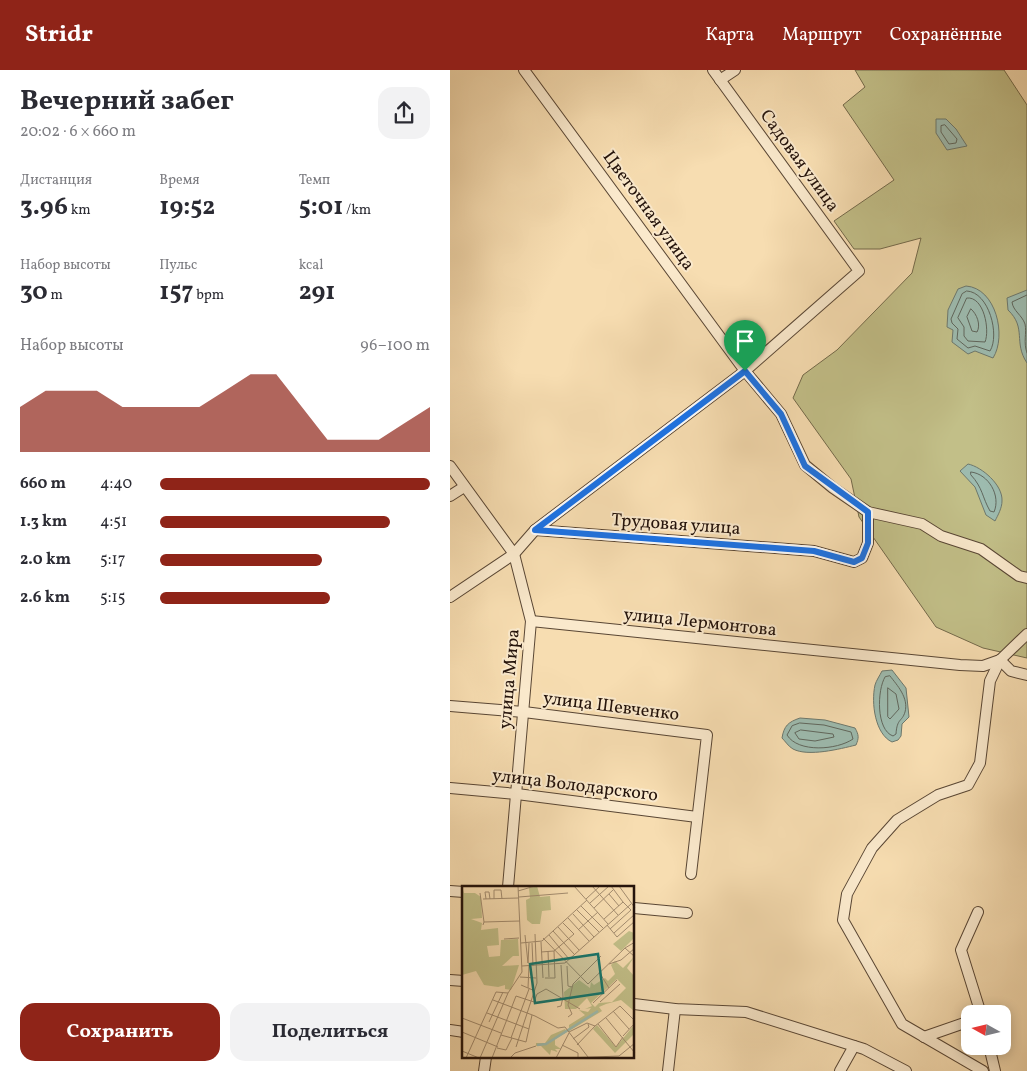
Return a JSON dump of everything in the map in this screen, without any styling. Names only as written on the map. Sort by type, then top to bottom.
[{"type":"street","name":"Цветочная улица","points":[[524,70],[745,371],[781,414],[805,466],[868,512]]},
{"type":"street","name":"Садовая улица","points":[[713,70],[859,271],[745,371]]},
{"type":"street","points":[[720,80],[735,70]]},
{"type":"street","points":[[450,597],[514,554],[535,530],[745,371]]},
{"type":"street","name":"улица Мира","points":[[450,466],[514,554],[531,621],[508,886]]},
{"type":"street","points":[[450,496],[464,487]]},
{"type":"street","points":[[868,512],[922,524],[941,536],[981,549],[1019,576],[1027,578]]},
{"type":"street","name":"Трудовая улица","points":[[535,530],[814,551],[854,562],[862,558],[868,543],[868,512]]},
{"type":"street","name":"улица Лермонтова","points":[[531,621],[960,665],[983,666],[1000,660]]},
{"type":"street","points":[[983,1071],[902,1024],[843,920],[848,894],[872,848],[897,820],[938,795],[968,785],[980,763],[990,680],[1000,660],[1027,634]]},
{"type":"street","points":[[1000,660],[1011,671],[1027,675]]},
{"type":"street","name":"улица Шевченко","points":[[450,706],[524,712],[707,735],[697,817]]},
{"type":"street","name":"улица Володарского","points":[[450,788],[517,794],[697,817]]},
{"type":"street","points":[[691,874],[697,817]]},
{"type":"street","points":[[635,908],[687,913]]},
{"type":"street","points":[[978,912],[960,950],[979,1005]]},
{"type":"street","points":[[635,1004],[675,1009],[746,1012],[854,1046],[906,1071]]},
{"type":"street","points":[[668,1071],[675,1009]]},
{"type":"street","points":[[924,1037],[961,1024]]},
{"type":"street","points":[[840,1071],[854,1046]]},
{"type":"street","points":[[991,1055],[995,1071]]},
{"type":"street","points":[[484,1071],[486,1058]]},
{"type":"shaded area","points":[[855,70],[1004,70],[1027,105],[1027,658],[983,648],[936,627],[859,517],[851,479],[793,398],[803,375],[837,350],[912,273],[921,238],[880,249],[854,249],[834,221],[894,180],[843,105],[865,87]]},
{"type":"water","points":[[936,119],[946,119],[956,129],[967,146],[947,150],[936,133]]},
{"type":"water","points":[[966,286],[976,289],[985,295],[996,315],[999,326],[999,338],[993,358],[975,351],[968,354],[952,342],[953,330],[947,327],[948,310],[958,289]]},
{"type":"water","points":[[1027,290],[1027,363],[1021,348],[1017,323],[1008,310],[1007,298]]},
{"type":"water","points":[[968,464],[985,473],[999,489],[1002,504],[995,521],[986,515],[975,487],[960,471]]},
{"type":"water","points":[[892,670],[906,688],[909,717],[902,724],[901,736],[898,740],[892,742],[886,738],[878,725],[874,709],[874,692],[875,685],[882,671]]},
{"type":"water","points":[[800,718],[825,720],[855,728],[858,736],[856,745],[815,752],[793,749],[782,738],[785,727],[792,721]]},
{"type":"route","points":[[745,371],[781,414],[805,466],[868,512],[868,543],[862,558],[854,562],[814,551],[535,530],[587,491],[745,371]]}]
